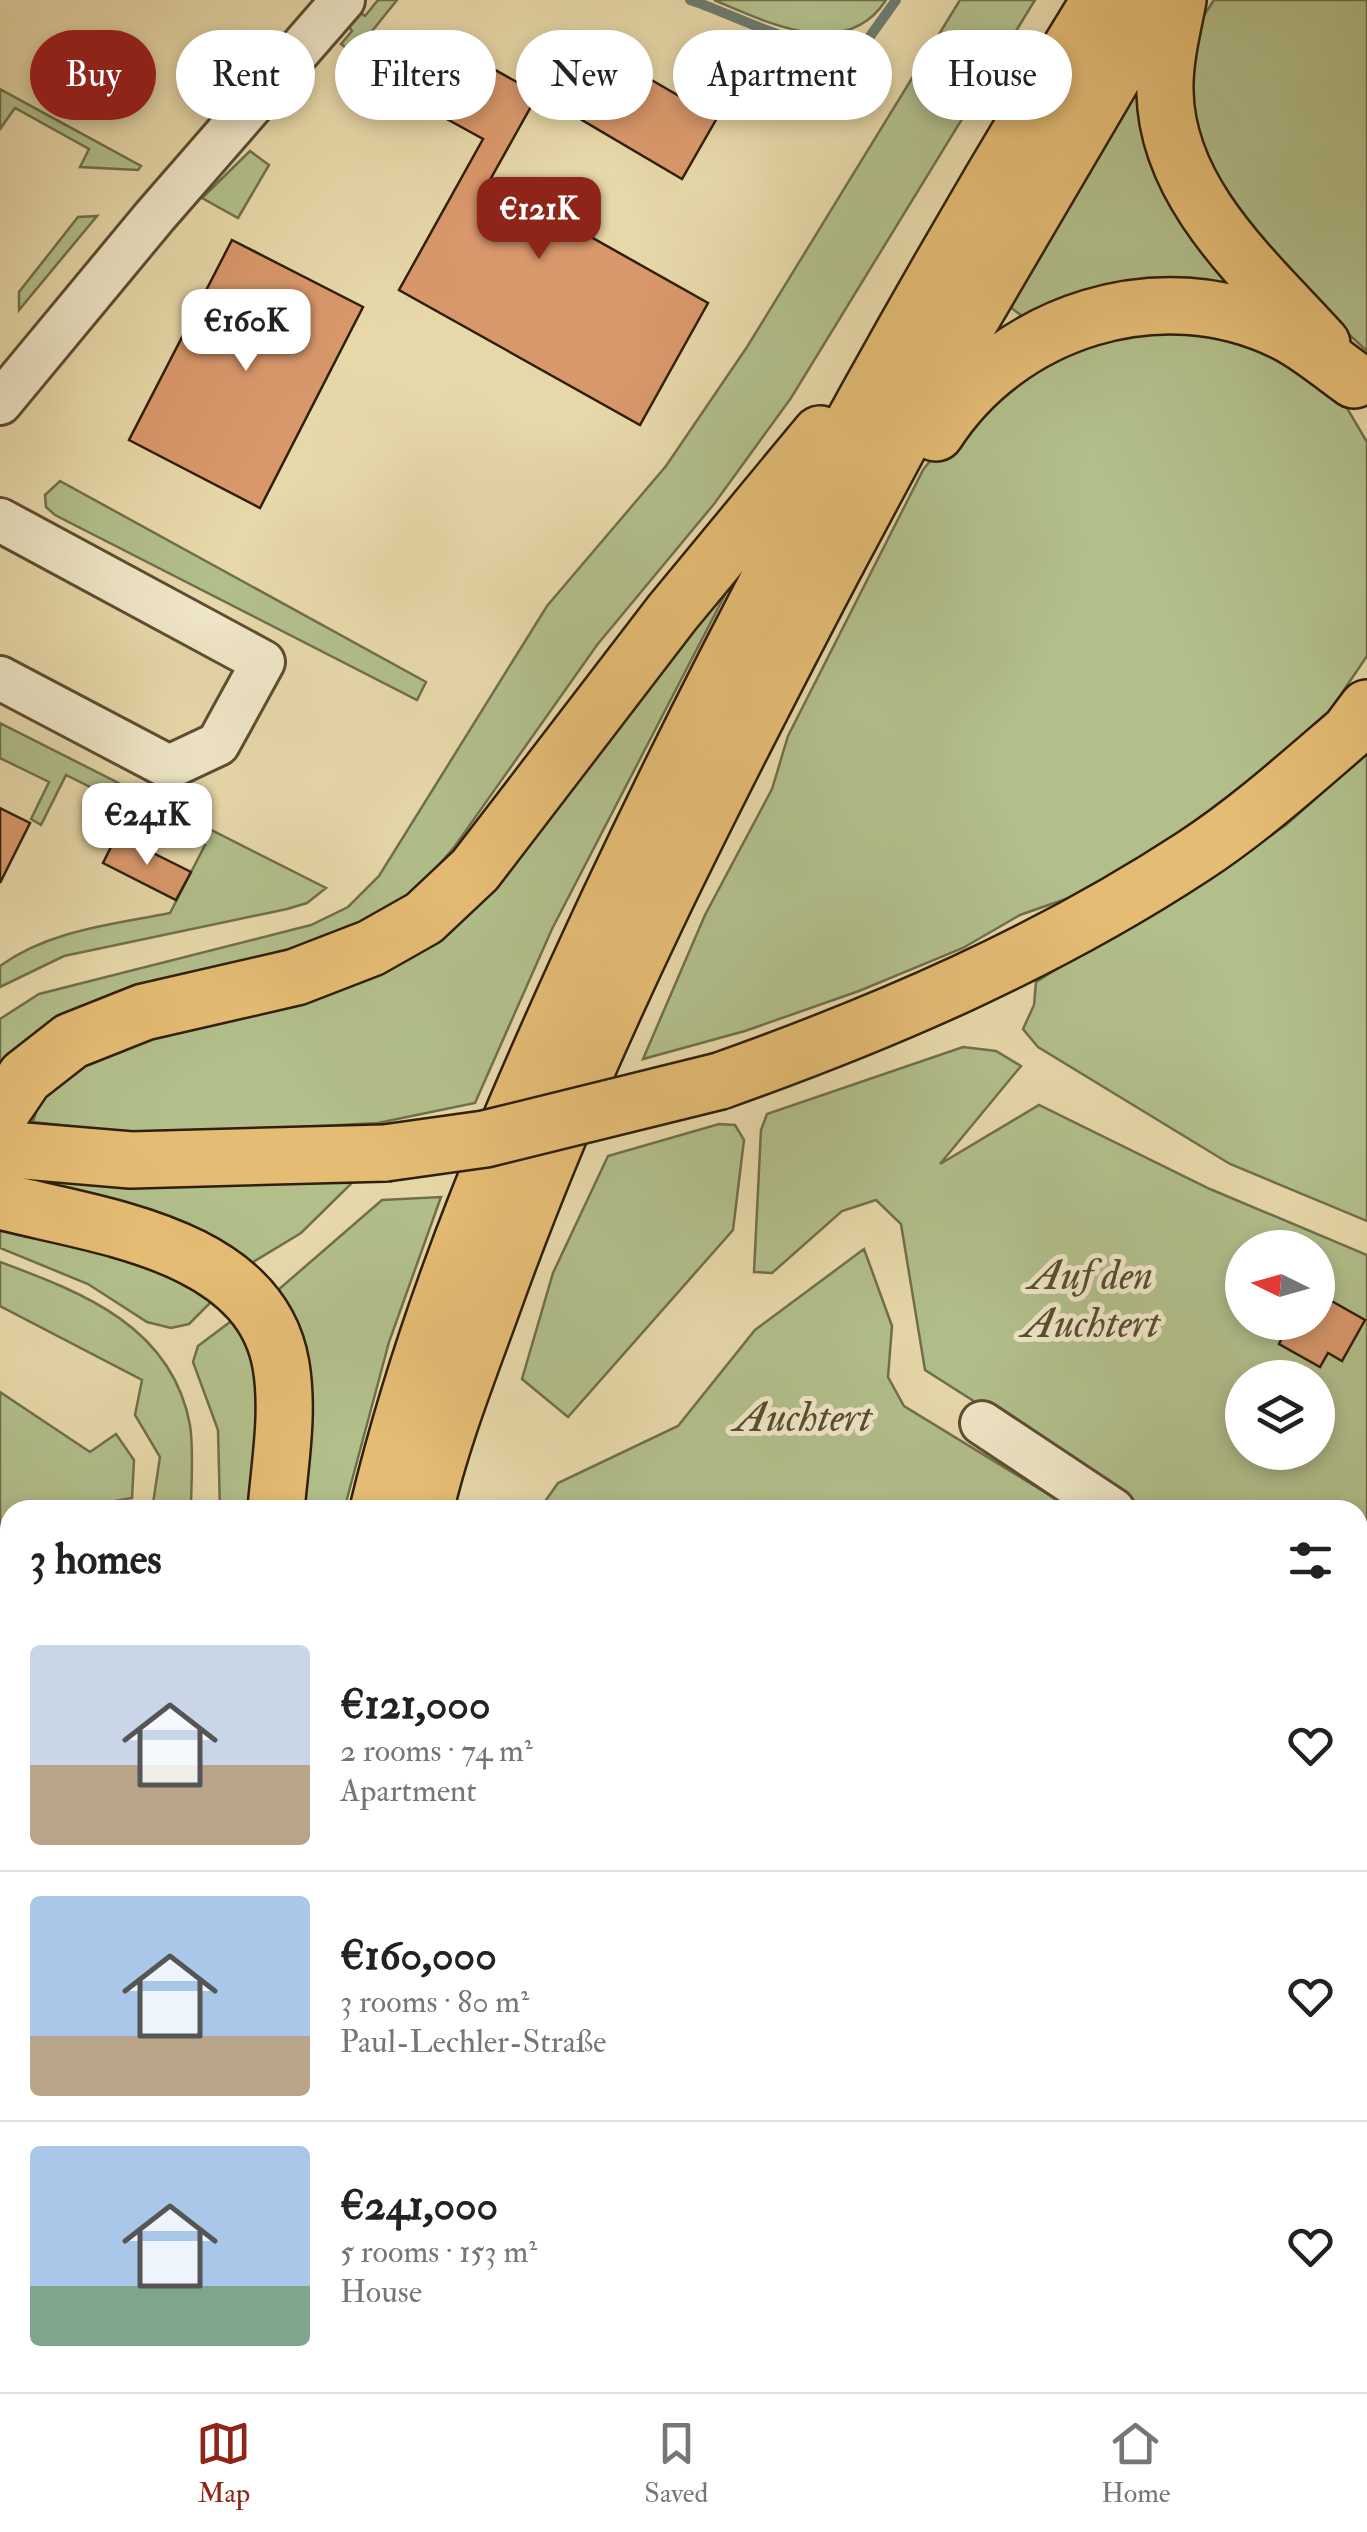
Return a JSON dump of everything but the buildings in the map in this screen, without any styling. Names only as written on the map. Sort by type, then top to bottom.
[{"type":"main road","points":[[381,1500],[436,1318],[475,1208],[553,1020],[668,776],[874,378],[1100,0]]},
{"type":"main road","points":[[429,1500],[470,1368],[528,1208],[606,1022],[707,808],[920,406],[1158,0]]},
{"type":"main road","points":[[1178,0],[1165,91],[1168,123],[1191,186],[1211,218],[1360,387]]},
{"type":"main road","points":[[836,561],[914,466],[959,396],[1008,353],[1078,320],[1138,307],[1207,309],[1284,332],[1360,387]]},
{"type":"main road","points":[[0,1114],[25,1077],[71,1041],[144,1012],[296,977],[371,948],[424,918],[475,870],[672,613],[816,438],[874,378]]},
{"type":"main road","points":[[0,1148],[131,1160],[384,1152],[501,1136],[720,1081],[859,1032],[1026,954],[1194,856],[1349,732],[1367,708]]},
{"type":"main road","points":[[0,1201],[159,1242],[209,1263],[261,1315],[280,1361],[286,1413],[277,1500]]},
{"type":"street","points":[[0,402],[154,216],[343,0]]},
{"type":"street","points":[[0,520],[262,662],[218,744],[169,768],[0,678]]},
{"type":"street","points":[[982,1423],[1098,1500]]},
{"type":"green space","points":[[378,0],[397,0],[373,30],[351,30],[346,22],[356,9],[365,16]]},
{"type":"green space","points":[[714,0],[886,0],[869,19],[844,30],[797,30]]},
{"type":"green space","points":[[960,0],[1035,0],[1017,30],[942,30]]},
{"type":"green space","points":[[1214,0],[1367,0],[1367,351],[1270,262],[1193,152],[1188,40]]},
{"type":"green space","points":[[912,78],[912,120],[961,120],[791,398],[714,504],[597,645],[455,846],[415,893],[308,951],[61,1018],[0,1064],[0,1019],[39,994],[311,925],[348,907],[379,876],[547,606],[666,466],[747,347],[886,120],[892,120],[892,111]]},
{"type":"green space","points":[[0,89],[30,105],[30,116],[15,108],[0,129]]},
{"type":"green space","points":[[1134,94],[1149,99],[1231,272],[1224,286],[1172,278],[1122,282],[1074,297],[1026,319],[1010,307]]},
{"type":"green space","points":[[37,120],[57,120],[141,166],[138,170],[80,167],[89,149]]},
{"type":"green space","points":[[250,151],[269,165],[238,218],[202,198]]},
{"type":"green space","points":[[97,216],[19,310],[19,292],[78,217]]},
{"type":"green space","points":[[1137,320],[1278,346],[1337,391],[1367,442],[1367,656],[1327,715],[1253,786],[1100,887],[1020,915],[963,948],[859,991],[745,1031],[643,1059],[705,915],[772,789],[788,736],[923,470],[973,405],[1009,372]]},
{"type":"green space","points":[[60,481],[426,682],[417,700],[55,515],[46,507],[45,495]]},
{"type":"green space","points":[[743,560],[552,929],[475,1103],[378,1123],[151,1135],[33,1122],[44,1086],[81,1055],[374,965]]},
{"type":"green space","points":[[0,723],[326,888],[307,903],[287,909],[64,956],[0,987],[0,966],[39,944],[82,930],[170,913],[205,845],[66,775],[41,825],[31,819],[49,782],[0,758]]},
{"type":"green space","points":[[1367,753],[1367,1221],[1230,1164],[1038,1047],[1023,1029],[1034,1005],[1036,982],[1286,825]]},
{"type":"green space","name":"Auf den Auchtert","points":[[963,1047],[996,1051],[1021,1066],[940,1164],[1039,1105],[1210,1189],[1308,1230],[1225,1230],[1225,1340],[1335,1340],[1335,1242],[1367,1255],[1367,1500],[1129,1500],[925,1370],[901,1224],[876,1200],[842,1211],[772,1273],[754,1272],[761,1130],[767,1114]]},
{"type":"green space","points":[[719,1124],[735,1125],[744,1140],[733,1230],[568,1417],[522,1379],[553,1273],[608,1156]]},
{"type":"green space","points":[[0,1170],[360,1175],[301,1233],[245,1267],[0,1183]]},
{"type":"green space","points":[[441,1197],[389,1342],[347,1500],[291,1500],[270,1297],[382,1200]]},
{"type":"green space","points":[[0,1214],[220,1293],[189,1324],[171,1328],[147,1322],[88,1284],[0,1248]]},
{"type":"green space","name":"Auchtert","points":[[864,1249],[892,1326],[888,1377],[904,1406],[1058,1500],[546,1500],[558,1483],[678,1426],[755,1330]]},
{"type":"green space","points":[[0,1262],[92,1301],[144,1339],[165,1363],[180,1391],[190,1425],[191,1500],[154,1500],[160,1457],[135,1415],[142,1380],[0,1306]]},
{"type":"green space","points":[[238,1316],[264,1374],[259,1500],[220,1500],[218,1430],[193,1362],[198,1346]]},
{"type":"green space","points":[[0,1392],[90,1452],[116,1434],[134,1460],[132,1498],[0,1500]]},
{"type":"waterway","points":[[690,0],[778,34],[826,47],[866,42],[896,0]]}]
